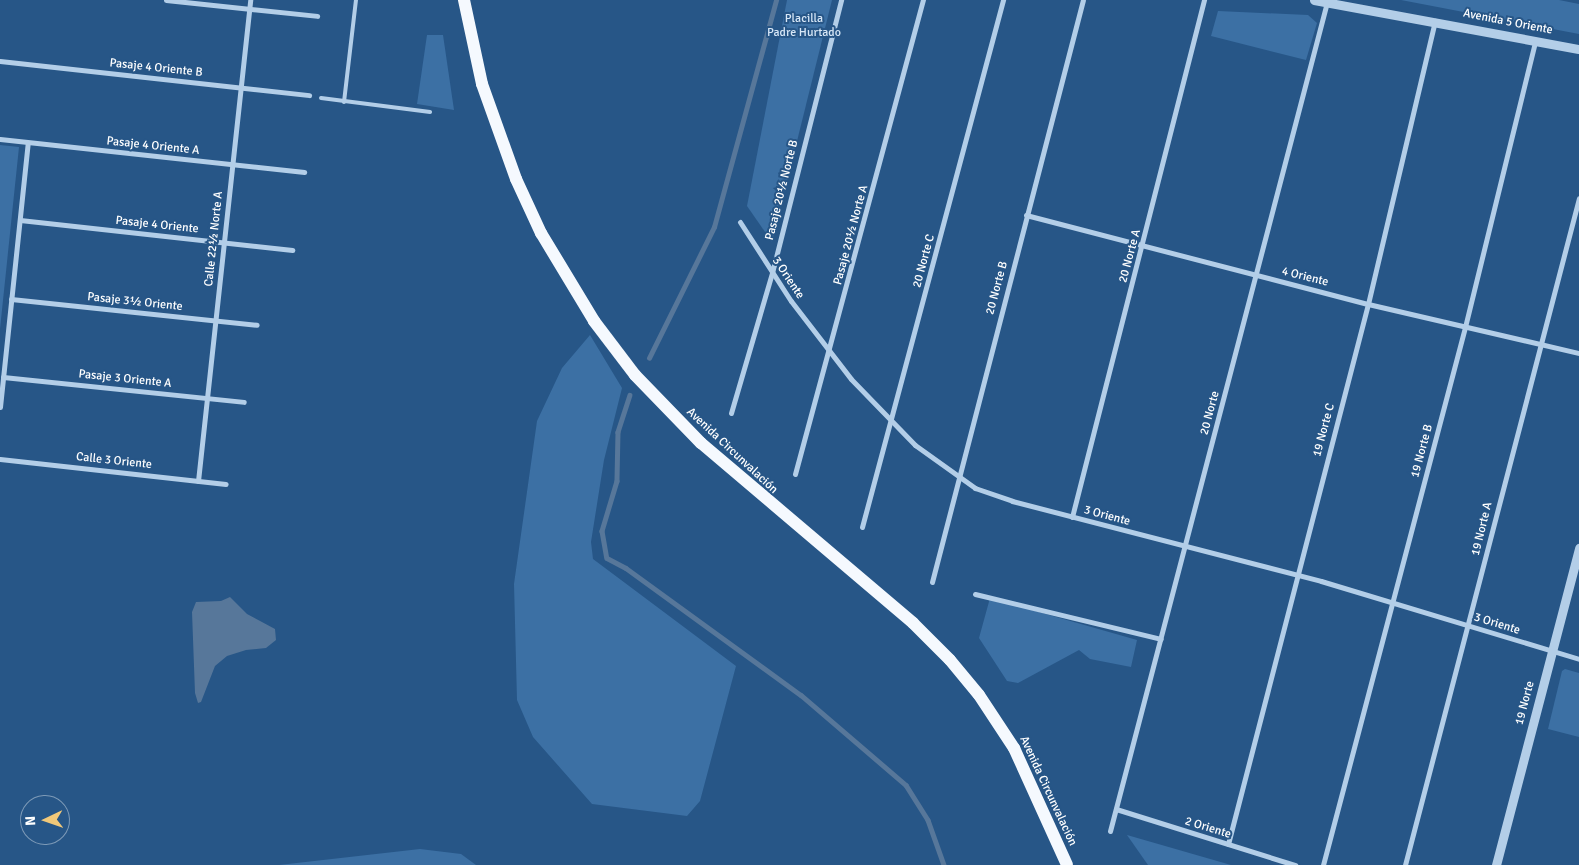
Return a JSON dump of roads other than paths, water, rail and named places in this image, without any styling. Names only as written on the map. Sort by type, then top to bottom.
[{"type":"main road","name":"Avenida Circunvalación","points":[[464,0],[482,84],[516,179],[545,241],[594,321],[646,388],[701,443],[775,510],[898,610],[950,660],[979,695],[1014,748],[1067,865]]},
{"type":"street","points":[[166,0],[317,16]]},
{"type":"street","name":"Calle 22½ Norte A","points":[[198,481],[250,0]]},
{"type":"street","name":"Pasaje 20½ Norte B","points":[[731,412],[772,273],[841,0]]},
{"type":"street","name":"Pasaje 20½ Norte A","points":[[795,474],[830,353],[923,0]]},
{"type":"street","name":"20 Norte C","points":[[862,527],[892,422],[1003,0]]},
{"type":"street","name":"20 Norte B","points":[[932,582],[1083,0]]},
{"type":"street","name":"20 Norte A","points":[[1072,517],[1143,246],[1204,0]]},
{"type":"street","name":"Avenida 5 Oriente","points":[[1314,0],[1579,49]]},
{"type":"street","name":"20 Norte","points":[[1110,831],[1327,1]]},
{"type":"street","name":"19 Norte C","points":[[1228,844],[1296,575],[1368,304],[1435,21]]},
{"type":"street","name":"19 Norte B","points":[[1323,865],[1465,328],[1535,41]]},
{"type":"street","name":"Pasaje 4 Oriente B","points":[[0,61],[309,95]]},
{"type":"street","name":"Pasaje 4 Oriente A","points":[[0,139],[304,172]]},
{"type":"street","points":[[0,407],[28,142]]},
{"type":"street","name":"19 Norte A","points":[[1405,865],[1579,198]]},
{"type":"street","name":"4 Oriente","points":[[1026,215],[1368,304],[1579,353]]},
{"type":"street","name":"Pasaje 4 Oriente","points":[[20,220],[292,250]]},
{"type":"street","name":"3 Oriente","points":[[740,222],[772,273],[830,353],[892,422],[958,478],[993,496],[1296,575],[1579,659]]},
{"type":"street","name":"Pasaje 3½ Oriente","points":[[11,299],[257,325]]},
{"type":"street","name":"Pasaje 3 Oriente A","points":[[3,377],[244,402]]},
{"type":"street","name":"Calle 3 Oriente","points":[[0,459],[226,484]]},
{"type":"street","name":"19 Norte","points":[[1496,865],[1579,548]]},
{"type":"street","points":[[975,594],[1161,639]]},
{"type":"street","name":"2 Oriente","points":[[1116,809],[1295,865]]},
{"type":"lane","points":[[344,102],[356,0]]},
{"type":"lane","points":[[321,98],[430,112]]},
{"type":"waterway","points":[[649,358],[714,227],[776,0]]},
{"type":"waterway","points":[[630,395],[618,432],[617,481],[602,531],[607,558],[626,568],[801,695],[906,785],[928,820],[944,865]]},
{"type":"park label","name":"Placilla Padre Hurtado","points":[[804,26]]}]
